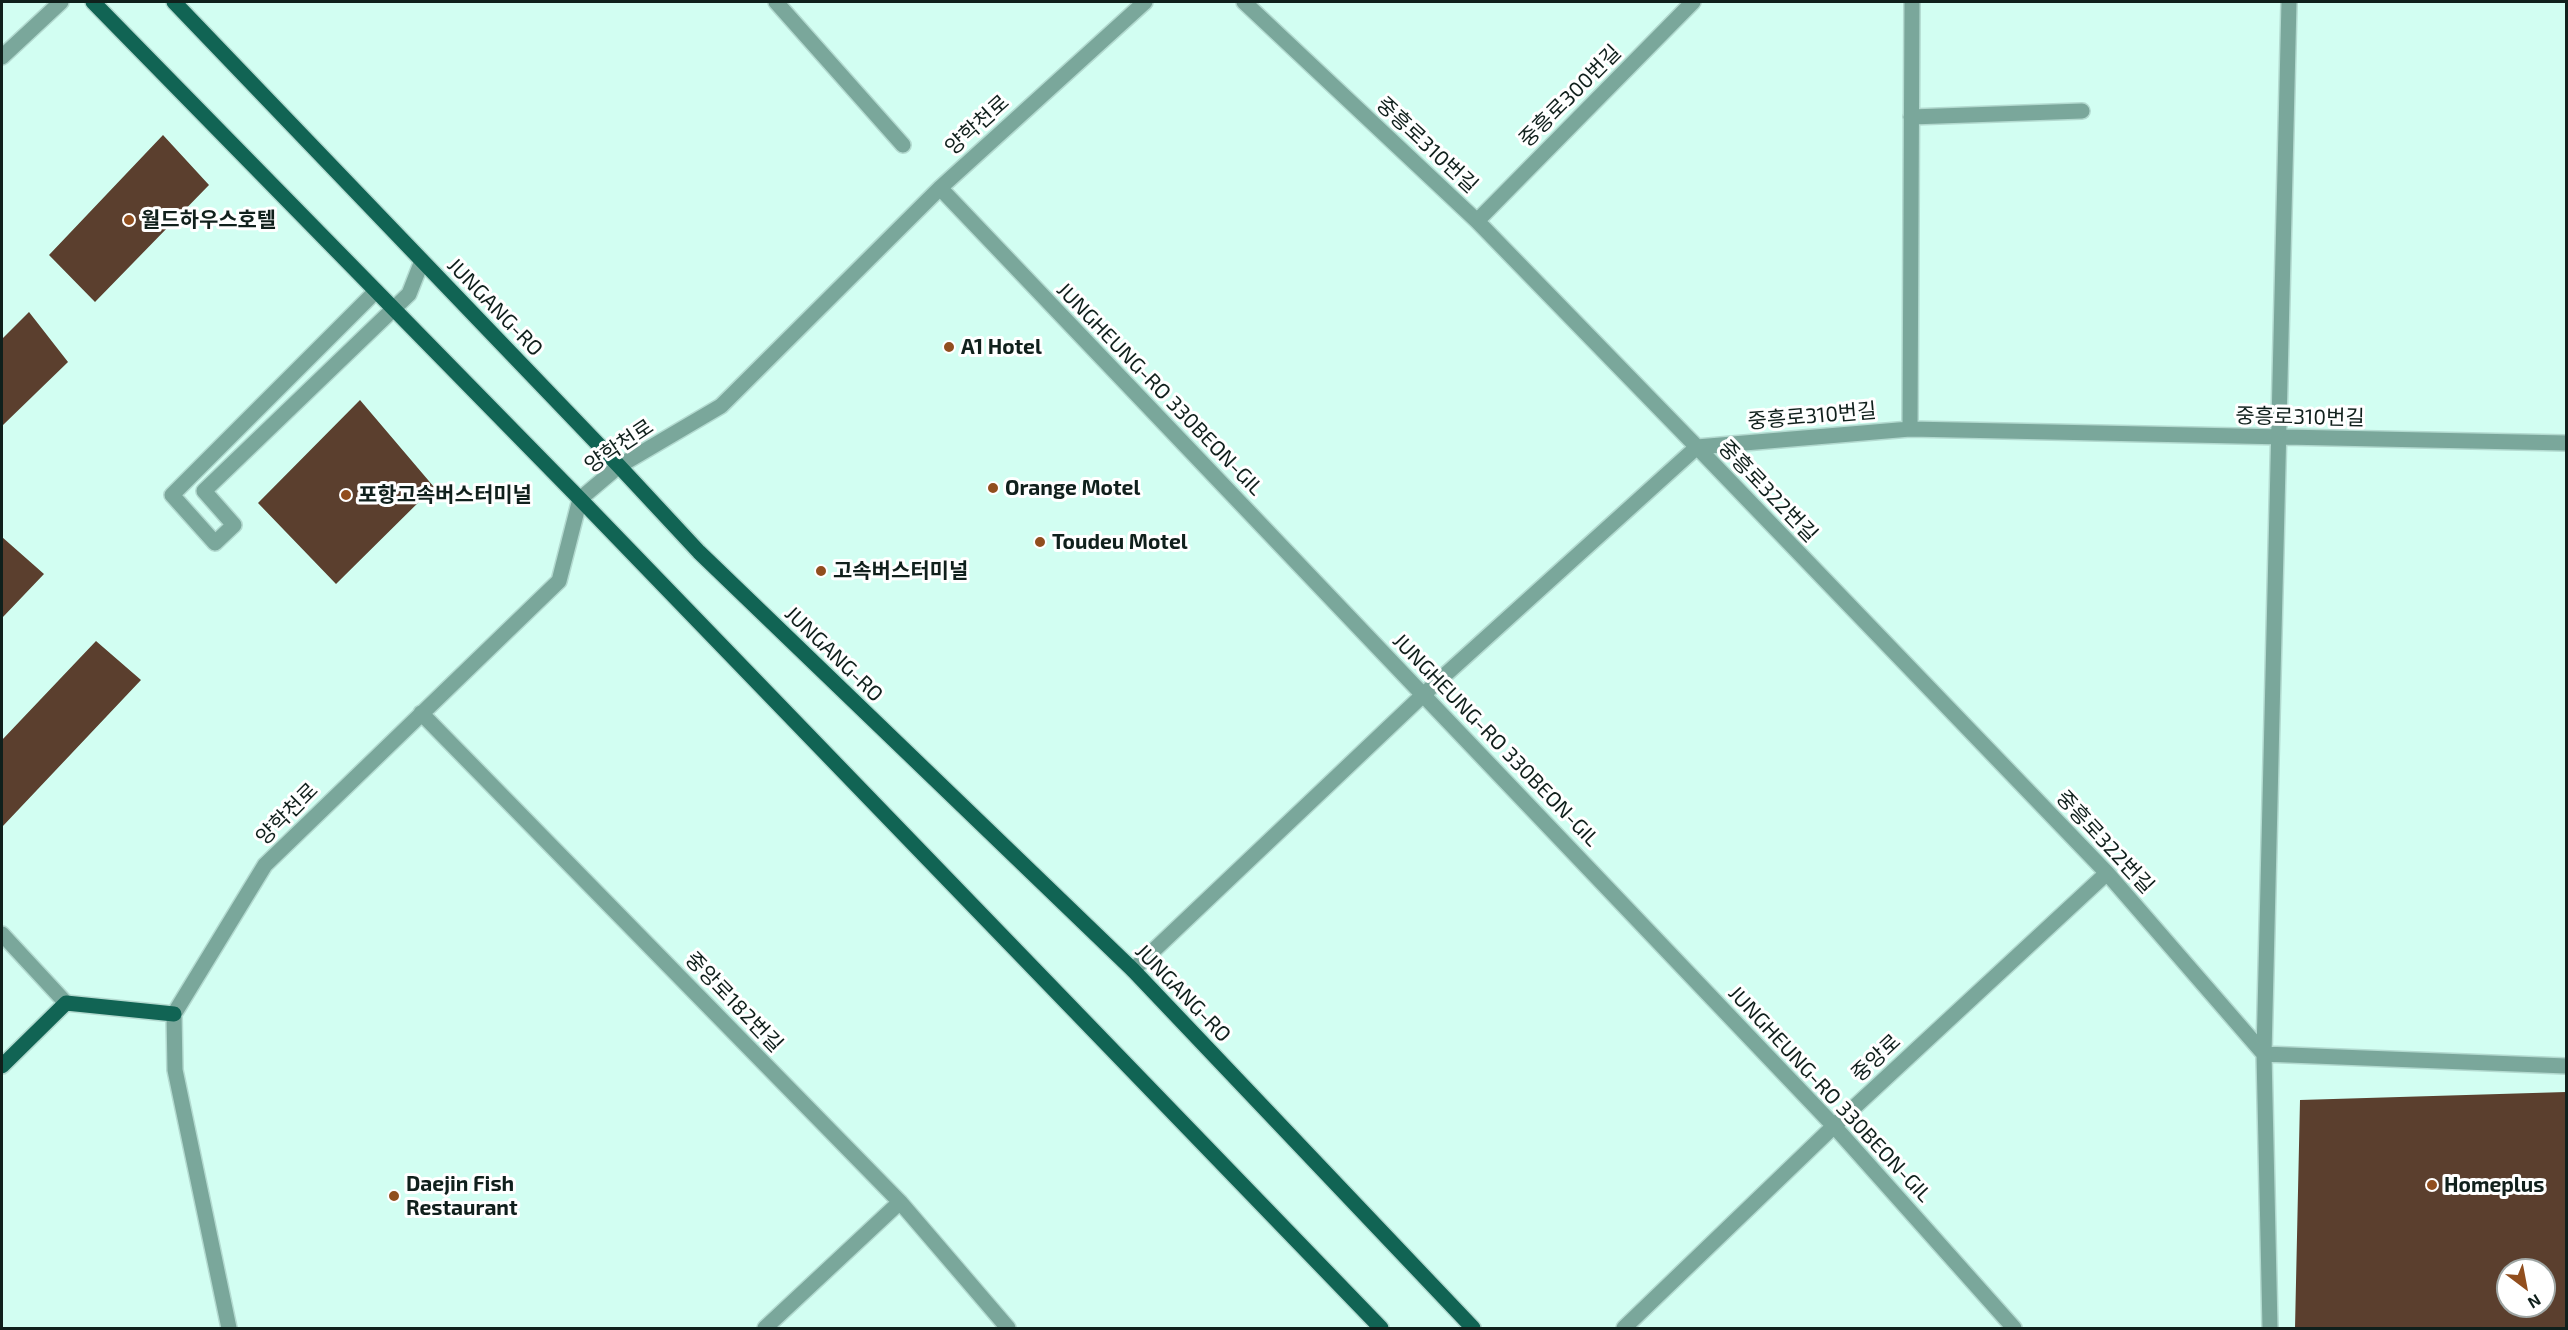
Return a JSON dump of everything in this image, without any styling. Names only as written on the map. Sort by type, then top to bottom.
[{"type":"main road","points":[[93,2],[580,499],[1381,1329]]},
{"type":"main road","name":"JUNGANG-RO","points":[[174,2],[699,552],[1133,970],[1473,1329]]},
{"type":"main road","points":[[2,1066],[66,1003],[174,1014]]},
{"type":"street","points":[[2,57],[61,2]]},
{"type":"street","points":[[776,2],[903,145]]},
{"type":"street","name":"양학천로","points":[[174,1014],[265,865],[560,581],[580,499],[619,466],[721,406],[939,188],[1145,2]]},
{"type":"street","name":"중흥로310번길","points":[[1245,2],[1477,221],[1697,447],[1910,429],[2566,443]]},
{"type":"street","name":"중흥로300번길","points":[[1477,221],[1693,2]]},
{"type":"street","points":[[1910,429],[1912,2]]},
{"type":"street","points":[[2270,1329],[2264,1054],[2289,2]]},
{"type":"street","points":[[1911,117],[2082,111]]},
{"type":"street","name":"JUNGHEUNG-RO 330BEON-GIL","points":[[939,188],[1834,1126],[2014,1329]]},
{"type":"street","points":[[376,291],[172,495],[215,543],[234,525],[204,491],[409,294],[422,261]]},
{"type":"street","points":[[1133,970],[1424,694],[1697,447]]},
{"type":"street","name":"중흥로322번길","points":[[1697,447],[2107,873],[2264,1054]]},
{"type":"street","name":"중앙로182번길","points":[[421,713],[900,1202],[1008,1329]]},
{"type":"street","name":"중앙로","points":[[1624,1329],[1834,1126],[2107,873]]},
{"type":"street","points":[[2,934],[66,1003]]},
{"type":"street","points":[[174,1014],[175,1070],[229,1329]]},
{"type":"street","points":[[2264,1054],[2566,1066]]},
{"type":"street","points":[[765,1329],[900,1202]]},
{"type":"building","name":"월드하우스호텔","points":[[163,135],[209,185],[95,302],[49,255]]},
{"type":"building","points":[[29,312],[68,362],[2,426],[2,339]]},
{"type":"building","name":"포항고속버스터미널","points":[[360,400],[434,487],[336,584],[258,503]]},
{"type":"building","points":[[2,537],[44,574],[2,618]]},
{"type":"building","points":[[96,641],[141,680],[2,827],[2,740]]},
{"type":"building","name":"Homeplus","points":[[2566,1092],[2566,1328],[2295,1328],[2300,1100]]},
{"type":"place","name":"월드하우스호텔","points":[[129,220]]},
{"type":"place","name":"A1 Hotel","points":[[949,347]]},
{"type":"place","name":"Orange Motel","points":[[993,488]]},
{"type":"place","name":"포항고속버스터미널","points":[[346,495]]},
{"type":"place","name":"Toudeu Motel","points":[[1040,542]]},
{"type":"place","name":"고속버스터미널","points":[[821,571]]},
{"type":"place","name":"Homeplus","points":[[2432,1185]]},
{"type":"place","name":"Daejin Fish Restaurant","points":[[394,1196]]}]
